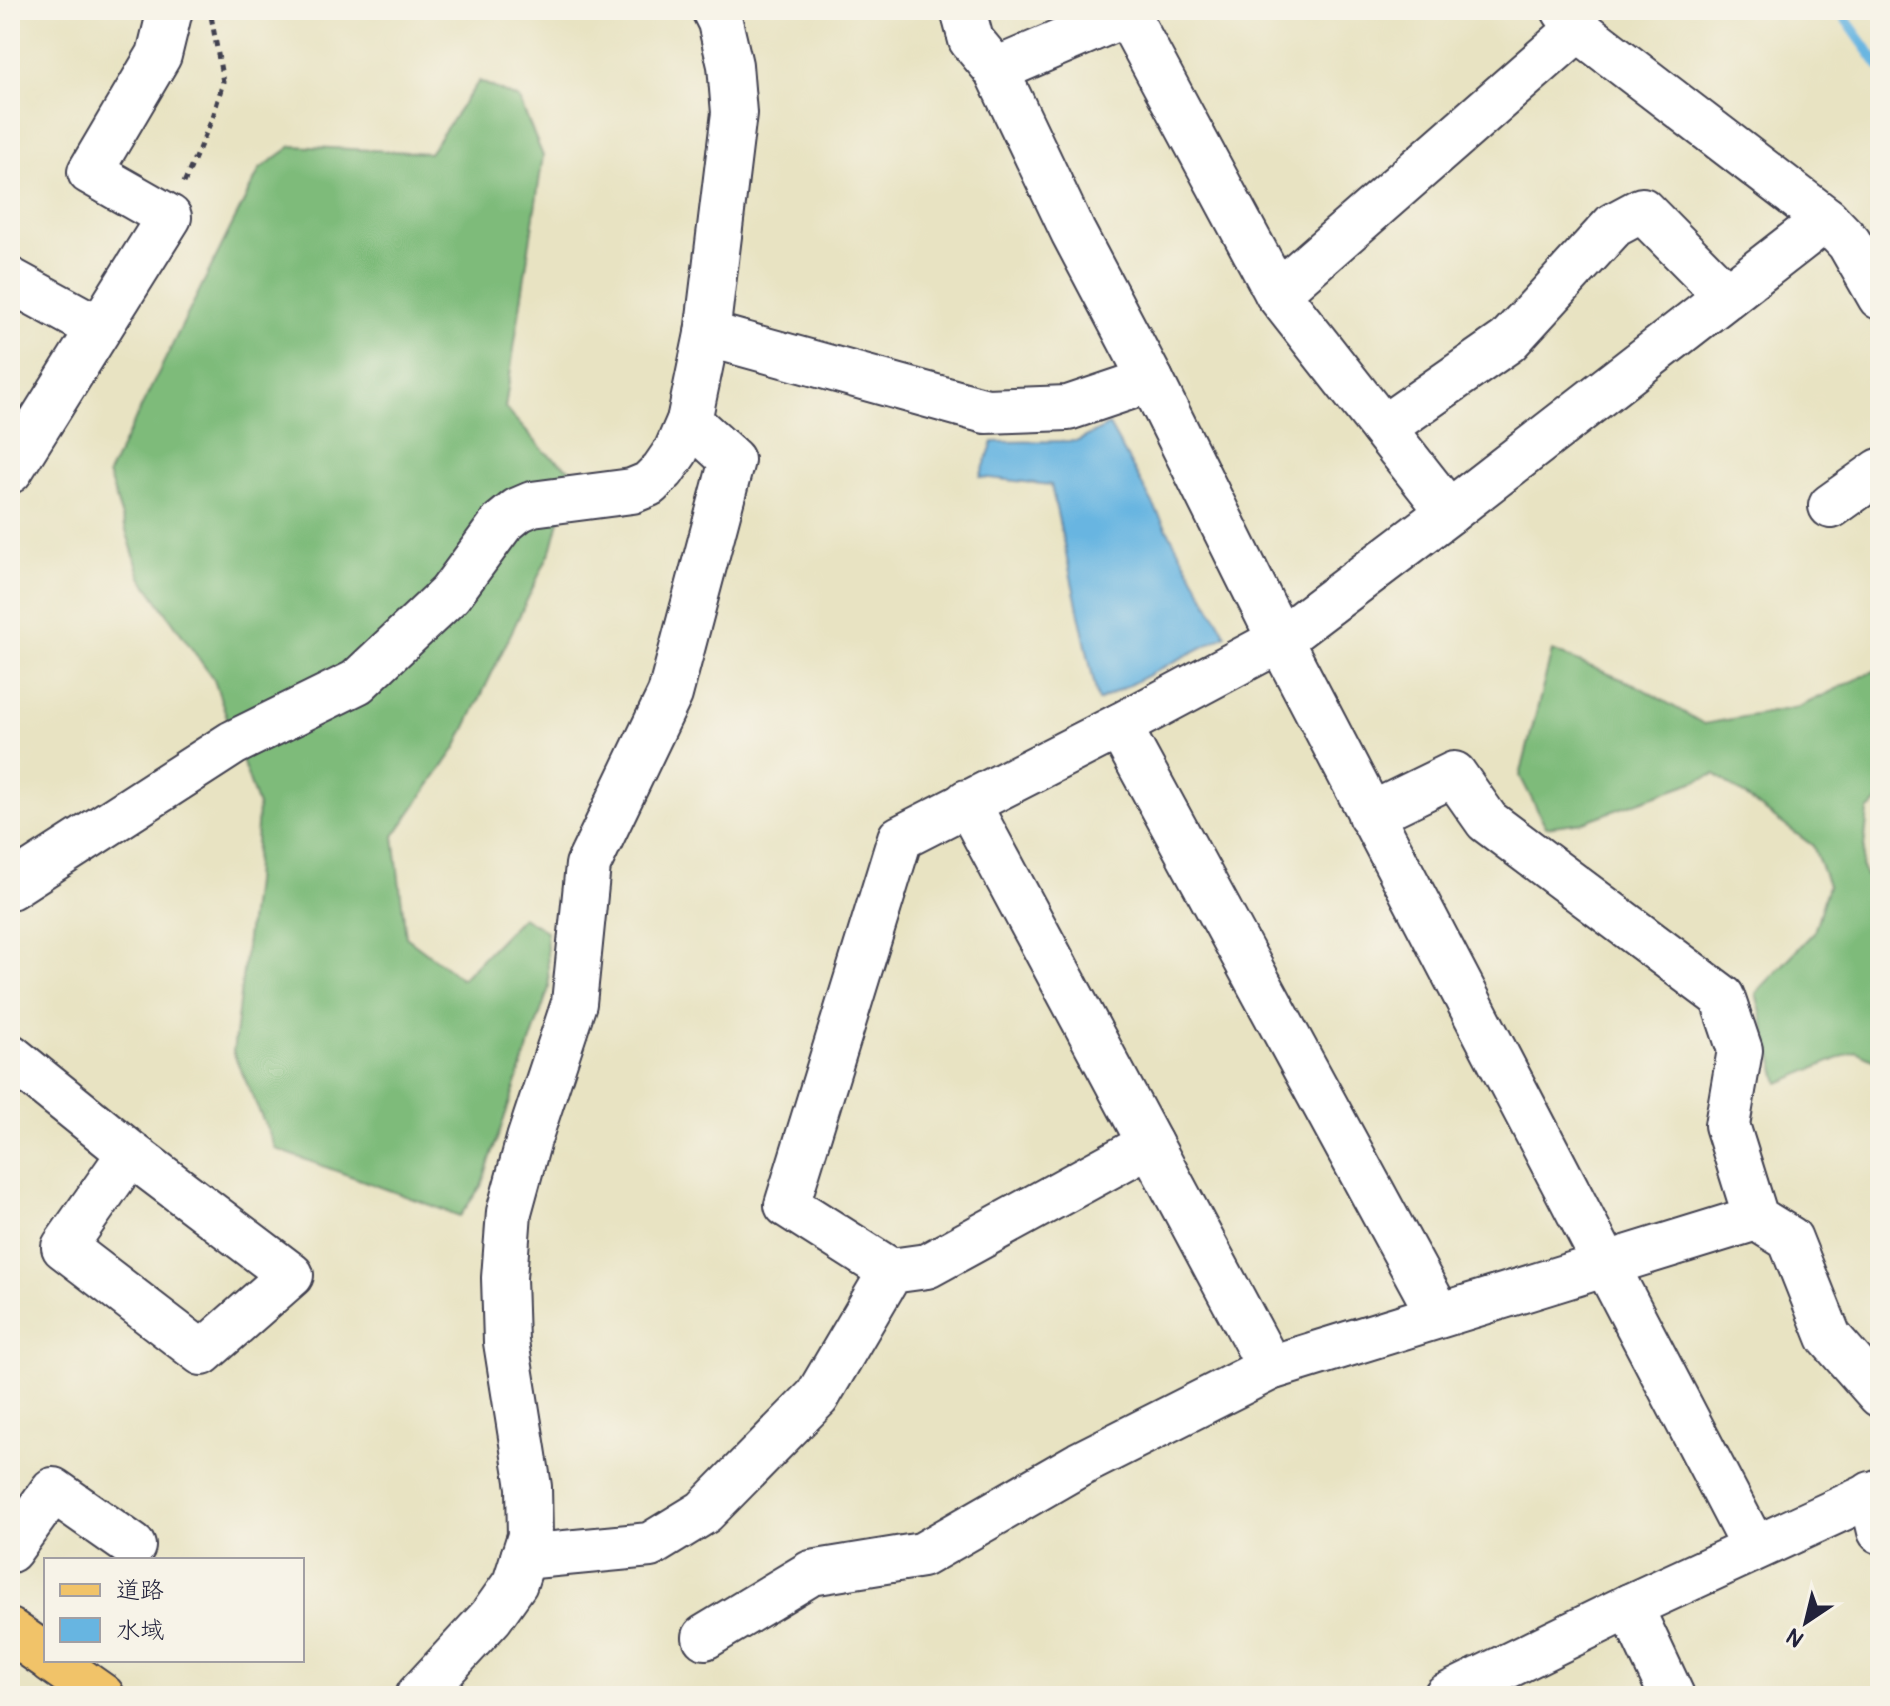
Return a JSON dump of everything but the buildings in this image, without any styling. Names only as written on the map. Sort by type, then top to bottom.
[{"type":"main road","points":[[10,1631],[44,1659]]},
{"type":"main road","points":[[48,1662],[66,1677]]},
{"type":"street","points":[[10,471],[23,422],[98,328],[169,217],[90,172],[159,55],[170,10]]},
{"type":"street","points":[[10,887],[233,743],[357,682],[450,594],[502,523],[518,510],[532,504],[632,491],[649,484],[676,451],[689,421],[707,334],[734,113],[730,65],[720,22],[714,10]]},
{"type":"street","points":[[963,10],[971,40],[996,70],[1073,232],[1151,380],[1280,640],[1754,1548]]},
{"type":"street","points":[[996,70],[1127,14],[1277,293],[1449,512]]},
{"type":"street","points":[[1277,293],[1571,19],[1826,219],[1849,243],[1880,297]]},
{"type":"street","points":[[1383,428],[1508,341],[1614,225],[1642,210],[1727,296]]},
{"type":"street","points":[[1150,1144],[927,1266],[891,1271],[787,1205],[900,838],[1280,640],[1826,219]]},
{"type":"street","points":[[10,280],[98,328]]},
{"type":"street","points":[[707,334],[986,411],[1068,408],[1151,380]]},
{"type":"street","points":[[418,1696],[491,1617],[515,1583],[530,1536],[529,1487],[506,1342],[504,1278],[509,1212],[529,1139],[574,1003],[588,865],[670,694],[732,460],[689,421]]},
{"type":"street","points":[[1831,506],[1880,471]]},
{"type":"street","points":[[1119,726],[1439,1315]]},
{"type":"street","points":[[1370,815],[1454,774],[1487,821],[1722,997],[1740,1050],[1727,1125],[1756,1218],[1790,1239],[1829,1337],[1880,1395]]},
{"type":"street","points":[[967,802],[1270,1368]]},
{"type":"street","points":[[10,1056],[130,1153],[291,1275],[202,1353],[64,1247],[130,1153]]},
{"type":"street","points":[[705,1637],[811,1573],[922,1555],[1080,1464],[1270,1368],[1756,1218]]},
{"type":"street","points":[[523,1557],[650,1545],[704,1512],[817,1397],[891,1271]]},
{"type":"street","points":[[10,1550],[53,1490],[133,1546]]},
{"type":"street","points":[[1446,1696],[1754,1548],[1877,1505]]},
{"type":"street","points":[[1630,1606],[1672,1696]]},
{"type":"path","points":[[169,217],[213,117],[223,82],[210,10]]},
{"type":"green space","points":[[479,81],[519,99],[543,156],[505,408],[545,452],[572,471],[552,548],[456,748],[394,836],[406,937],[462,979],[522,917],[546,931],[549,988],[481,1186],[460,1216],[276,1149],[233,1052],[254,882],[258,806],[214,680],[141,577],[108,474],[260,169],[292,146],[429,153]]},
{"type":"green space","points":[[1552,651],[1636,685],[1704,724],[1799,707],[1880,668],[1880,800],[1868,811],[1862,868],[1880,901],[1880,1063],[1856,1051],[1779,1083],[1756,993],[1814,932],[1828,885],[1813,846],[1715,774],[1583,822],[1546,827],[1520,776]]},
{"type":"water","points":[[1109,425],[1226,635],[1098,701],[1051,485],[980,477],[993,442],[1078,441]]},
{"type":"waterway","points":[[1839,10],[1880,67]]}]
